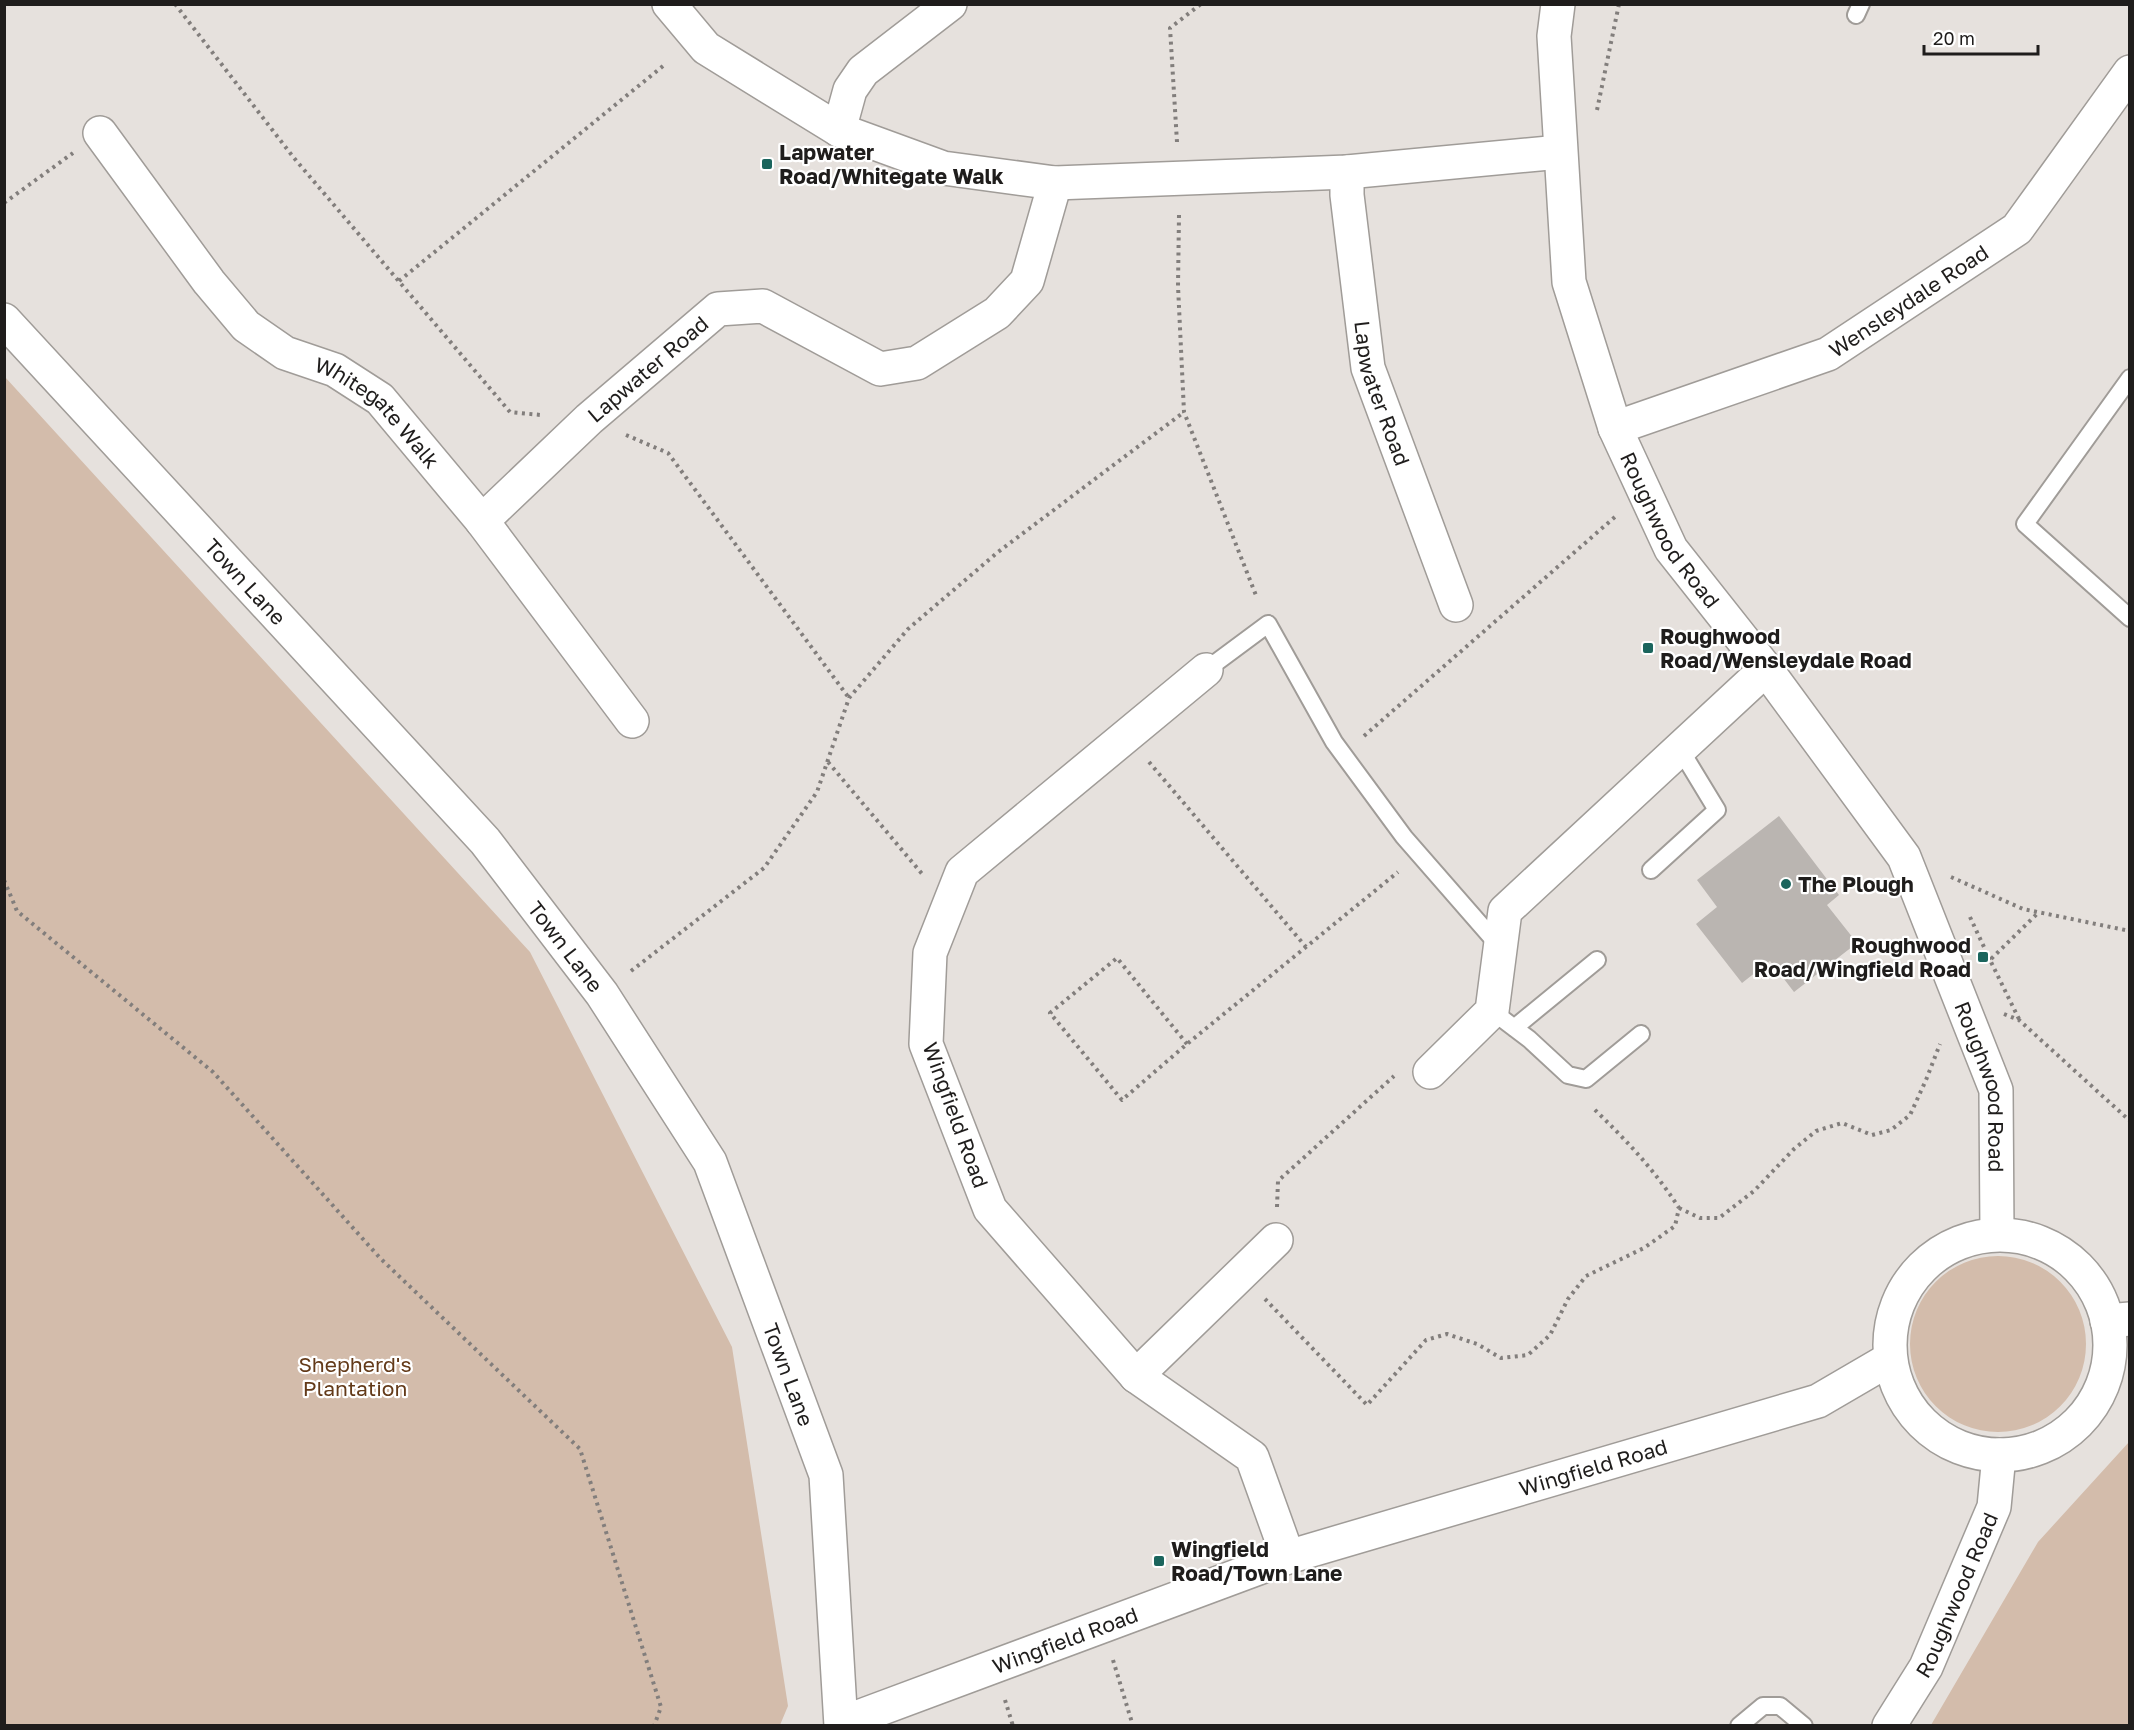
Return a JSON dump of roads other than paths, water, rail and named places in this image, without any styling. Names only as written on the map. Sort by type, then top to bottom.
[{"type":"street","points":[[669,4],[706,48],[839,130],[943,168],[1055,183],[1347,172],[1560,152]]},
{"type":"street","points":[[839,130],[850,90],[862,71],[950,4]]},
{"type":"street","name":"Roughwood Road","points":[[1558,4],[1554,36],[1569,282],[1615,428],[1671,549],[1766,669],[1904,857],[1996,1090],[1997,1234]]},
{"type":"street","name":"Wensleydale Road","points":[[1615,428],[1828,354],[2017,229],[2129,73]]},
{"type":"street","name":"Whitegate Walk","points":[[100,133],[209,282],[246,326],[285,353],[335,370],[380,399],[482,521],[632,721]]},
{"type":"street","name":"Lapwater Road","points":[[1347,172],[1347,195],[1368,368],[1455,605]]},
{"type":"street","name":"Lapwater Road","points":[[482,521],[589,419],[718,309],[763,306],[880,369],[917,363],[997,313],[1027,281],[1055,183]]},
{"type":"street","name":"Town Lane","points":[[4,320],[485,842],[602,993],[710,1162],[826,1475],[842,1724]]},
{"type":"street","points":[[1430,1072],[1503,1019],[1500,947],[1505,911],[1766,669]]},
{"type":"street","name":"Wingfield Road","points":[[1206,670],[962,872],[930,953],[926,1044],[990,1209],[1137,1376],[1252,1458],[1288,1557]]},
{"type":"street","points":[[1997,1234],[2035,1239],[2080,1268],[2119,1320],[2111,1337],[2103,1387],[2082,1419],[2037,1449],[1999,1455],[1978,1454],[1942,1440],[1913,1414],[1902,1396],[1890,1359],[1891,1327],[1903,1291],[1943,1250],[1997,1234]]},
{"type":"street","points":[[1137,1376],[1276,1240]]},
{"type":"street","name":"Wingfield Road","points":[[842,1724],[1288,1557],[1818,1401],[1890,1359]]},
{"type":"street","name":"Roughwood Road","points":[[1889,1725],[1926,1667],[1994,1507],[1999,1455]]},
{"type":"lane","points":[[2130,378],[2025,524],[2130,618]]},
{"type":"lane","points":[[1206,670],[1268,624],[1334,742],[1419,854],[1500,947]]},
{"type":"lane","points":[[1651,870],[1717,810],[1680,749]]},
{"type":"lane","points":[[1597,960],[1503,1019],[1568,1075],[1586,1079],[1641,1034]]},
{"type":"lane","points":[[1739,1725],[1763,1706],[1780,1706],[1804,1725]]},
{"type":"place","name":"Lapwater Road/Whitegate Walk","points":[[767,164]]},
{"type":"place","name":"Roughwood Road/Wensleydale Road","points":[[1648,648]]},
{"type":"place","name":"The Plough","points":[[1786,884]]},
{"type":"place","name":"Roughwood Road/Wingfield Road","points":[[1983,957]]},
{"type":"place","name":"Wingfield Road/Town Lane","points":[[1159,1561]]},
{"type":"park label","name":"Shepherd's Plantation","points":[[355,1376]]}]
